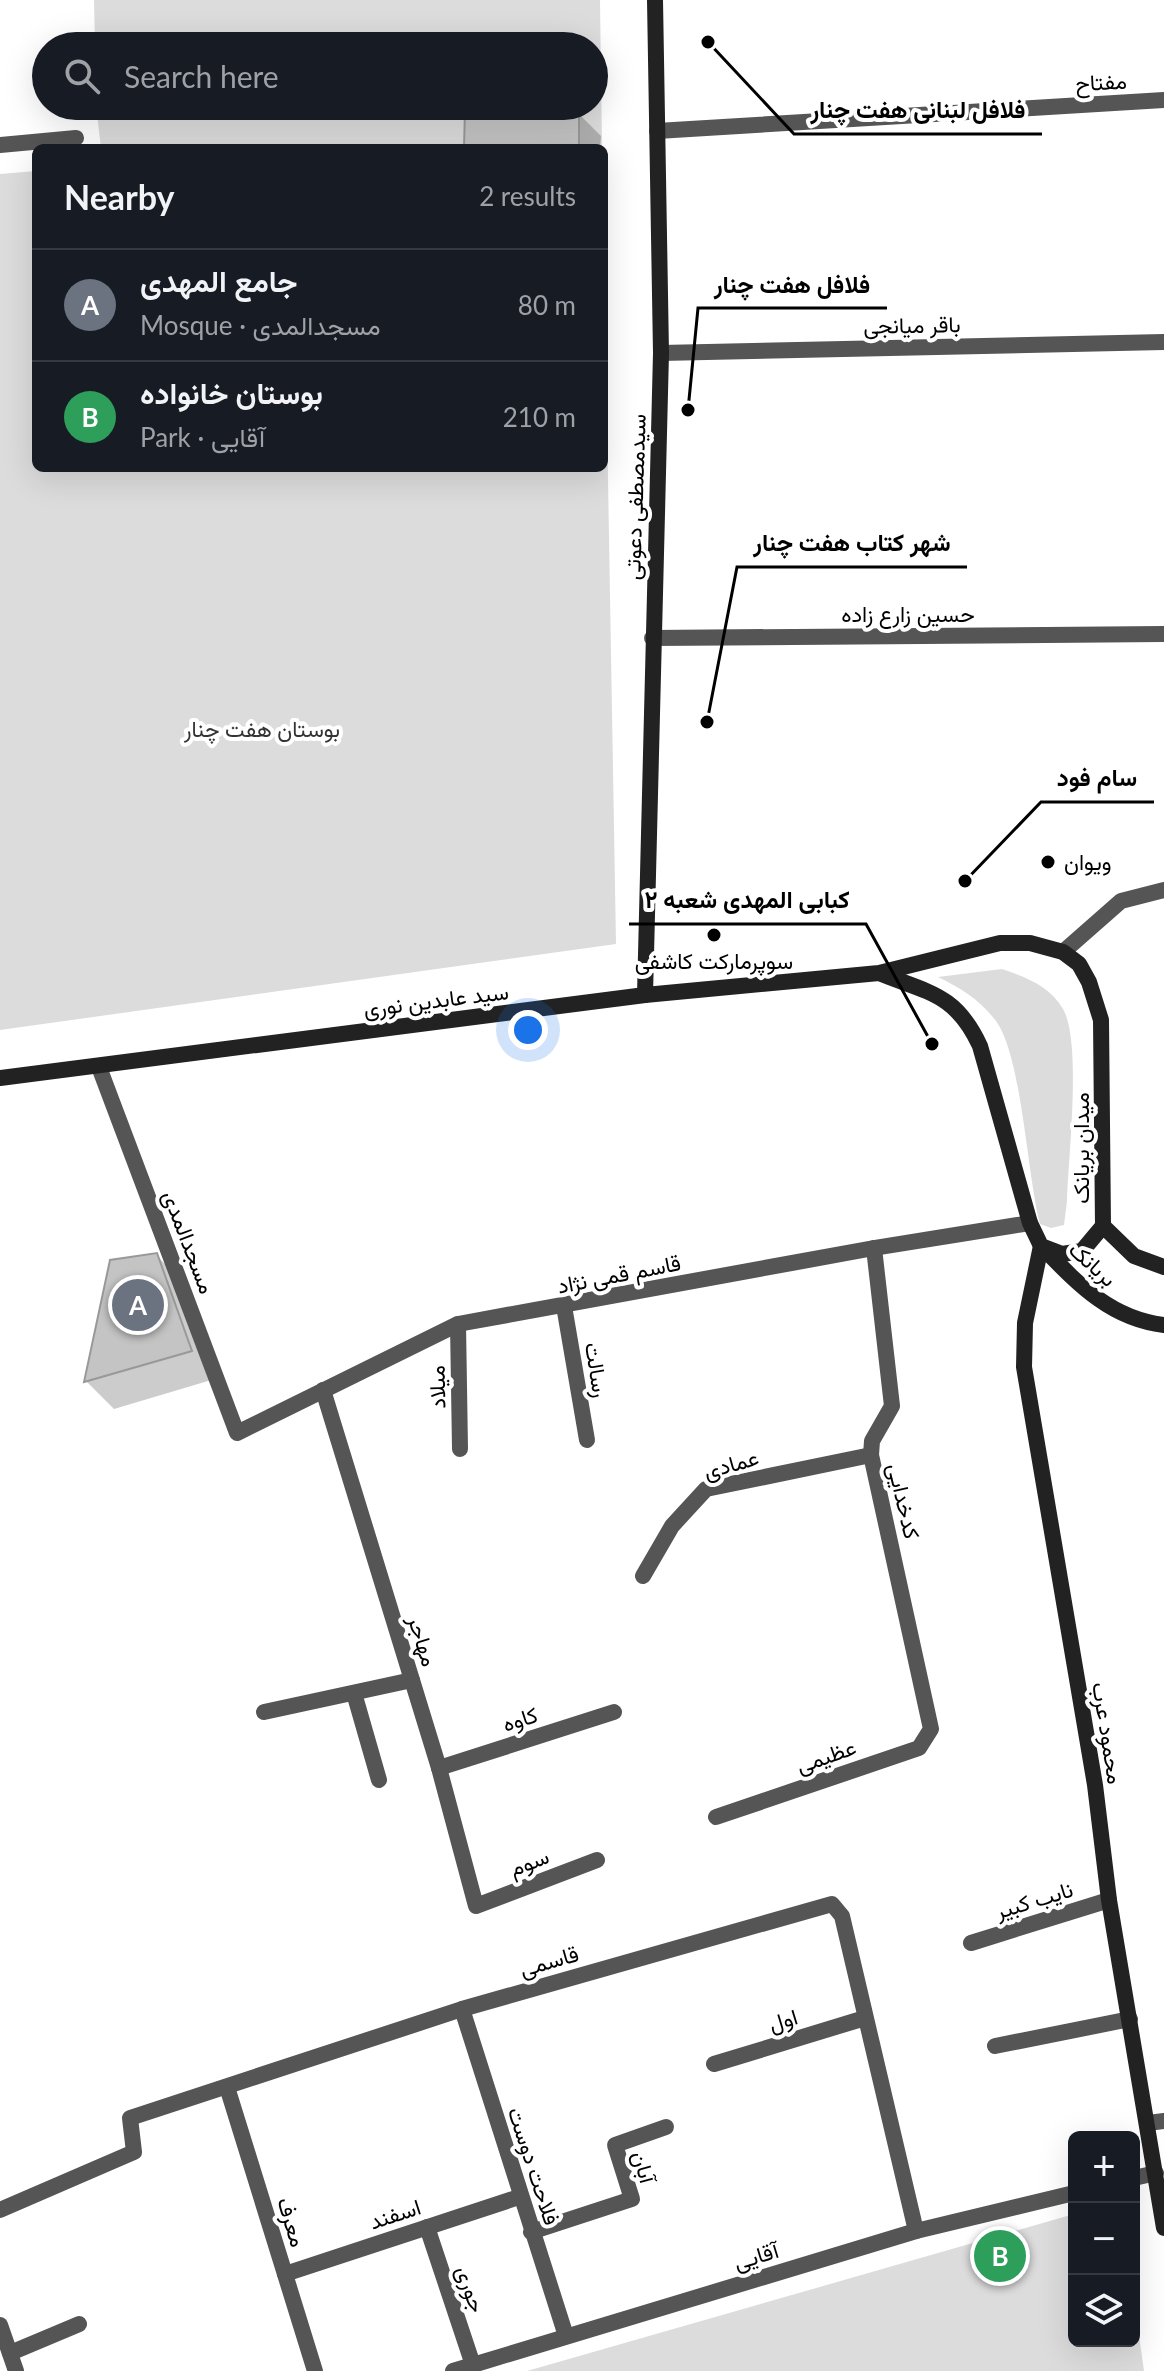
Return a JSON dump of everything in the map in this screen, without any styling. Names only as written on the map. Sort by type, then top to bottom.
[{"type":"main road","name":"سیدمصطفی دعوتی","points":[[645,995],[661,353],[655,0]]},
{"type":"main road","points":[[879,973],[1000,943],[1030,943],[1063,952]]},
{"type":"main road","name":"میدان بریانک","points":[[1041,1246],[1062,1254],[1082,1251],[1103,1226],[1101,1020],[1089,982],[1079,964],[1063,952]]},
{"type":"main road","name":"سید عابدین نوری","points":[[0,1078],[645,995],[879,973]]},
{"type":"main road","points":[[879,973],[940,997],[954,1005],[967,1019],[980,1046],[1030,1223],[1041,1246]]},
{"type":"main road","name":"بریانک","points":[[1103,1226],[1134,1256],[1164,1267]]},
{"type":"main road","name":"بریانک","points":[[1041,1246],[1095,1300],[1119,1312],[1164,1325]]},
{"type":"main road","name":"محمود عرب","points":[[1041,1246],[1025,1323],[1024,1367],[1095,1785],[1109,1900],[1130,2019],[1156,2122],[1156,2173],[1164,2228]]},
{"type":"street","name":"مفتاح","points":[[657,131],[1164,100]]},
{"type":"street","points":[[0,145],[76,138]]},
{"type":"street","name":"باقر میانجی","points":[[661,353],[1164,342]]},
{"type":"street","name":"حسین زارع زاده","points":[[652,638],[1164,634]]},
{"type":"street","points":[[1063,952],[1121,901],[1164,890]]},
{"type":"street","name":"مسجدالمدی","points":[[99,1067],[237,1433]]},
{"type":"street","name":"قاسم قمی نژاد","points":[[237,1433],[458,1324],[874,1248],[1030,1223]]},
{"type":"street","name":"کدخدایی","points":[[874,1248],[892,1406],[872,1441],[871,1455],[931,1719]]},
{"type":"street","name":"رسالت","points":[[564,1306],[587,1440]]},
{"type":"street","name":"میلاد","points":[[458,1324],[460,1449]]},
{"type":"street","name":"مهاجر","points":[[323,1390],[439,1768],[476,1906]]},
{"type":"street","name":"عمادی","points":[[643,1576],[672,1526],[706,1489],[871,1455]]},
{"type":"street","points":[[264,1712],[412,1680]]},
{"type":"street","points":[[354,1693],[379,1780]]},
{"type":"street","name":"کاوه","points":[[439,1768],[614,1712]]},
{"type":"street","name":"عظیمی","points":[[716,1817],[919,1748],[931,1729],[931,1719]]},
{"type":"street","name":"سوم","points":[[476,1906],[597,1860]]},
{"type":"street","name":"نایب کبیر","points":[[971,1943],[1109,1900]]},
{"type":"street","name":"قاسمی","points":[[0,2210],[134,2152],[130,2118],[462,2009],[832,1904],[842,1916],[916,2231]]},
{"type":"street","name":"فلاحت دوست","points":[[462,2009],[519,2197],[566,2336]]},
{"type":"street","name":"اول","points":[[714,2064],[865,2018]]},
{"type":"street","points":[[995,2046],[1130,2019]]},
{"type":"street","name":"معرف","points":[[227,2087],[315,2371]]},
{"type":"street","name":"آبان","points":[[531,2232],[632,2199],[615,2145],[666,2127]]},
{"type":"street","points":[[1140,2177],[1156,2173]]},
{"type":"street","name":"آقایی","points":[[453,2371],[916,2231],[1068,2194]]},
{"type":"street","name":"اسفند","points":[[285,2274],[519,2197]]},
{"type":"street","name":"جوری","points":[[427,2227],[473,2365]]},
{"type":"street","points":[[10,2353],[79,2324]]},
{"type":"street","points":[[0,2325],[16,2371]]},
{"type":"green space","points":[[94,0],[600,0],[600,32],[95,32]]},
{"type":"green space","points":[[98,120],[602,120],[602,144],[101,144]]},
{"type":"green space","name":"بوستان هفت چنار","points":[[32,171],[32,472],[608,472],[616,944],[0,1030],[0,174]]},
{"type":"green space","points":[[1002,969],[1044,988],[1058,1001],[1069,1025],[1073,1073],[1067,1201],[1064,1225],[1051,1228],[1040,1224],[1018,1088],[1005,1038],[996,1021],[977,1001],[938,977]]},
{"type":"green space","points":[[1068,2216],[1068,2347],[1140,2347],[1140,2342],[1144,2371],[527,2371]]},
{"type":"building","points":[[465,120],[579,120],[579,144],[464,144]]},
{"type":"building","points":[[157,1253],[192,1351],[84,1382],[110,1260]]},
{"type":"place","name":"فلافل لبنانی هفت چنار","points":[[708,42]]},
{"type":"place","name":"فلافل هفت چنار","points":[[688,410]]},
{"type":"place","name":"شهر کتاب هفت چنار","points":[[707,722]]},
{"type":"place","name":"ویوان","points":[[1048,862]]},
{"type":"place","name":"سام فود","points":[[965,881]]},
{"type":"place","name":"سوپرمارکت کاشفی","points":[[714,935]]},
{"type":"place","name":"کبابی المهدی شعبه ۲","points":[[932,1044]]},
{"type":"place","name":"جامع المهدی","points":[[138,1305]]},
{"type":"place","name":"بوستان خانواده","points":[[1000,2256]]}]
